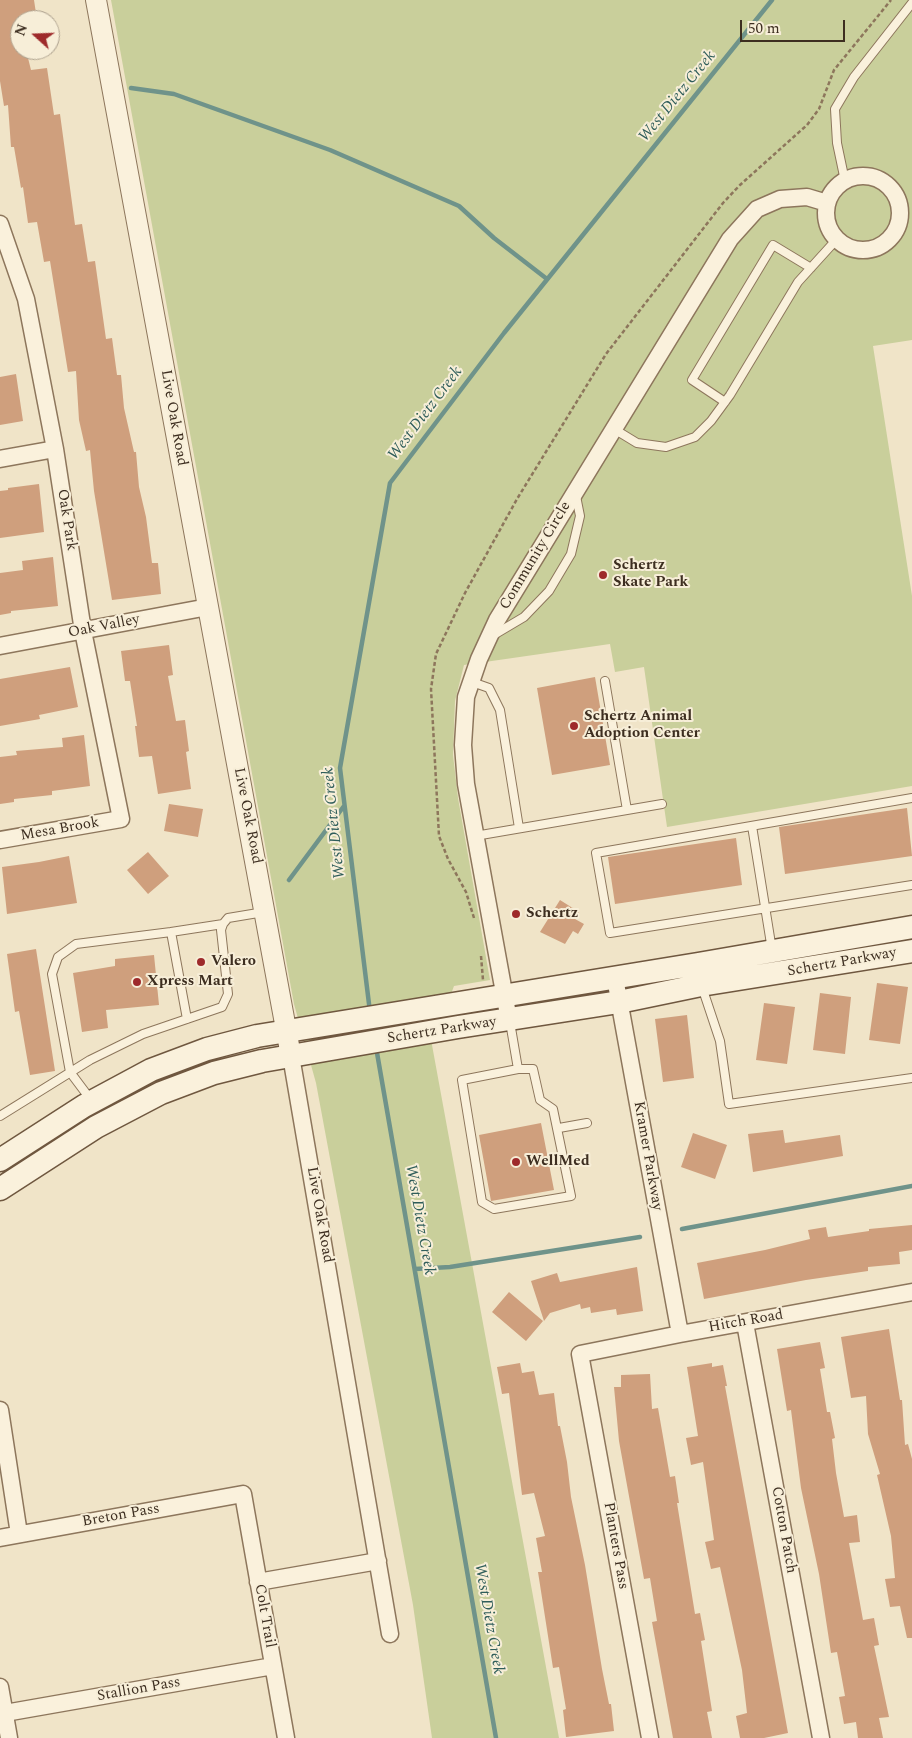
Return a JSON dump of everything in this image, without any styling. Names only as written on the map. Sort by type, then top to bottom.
[{"type":"main road","name":"Schertz Parkway","points":[[0,1189],[96,1127],[161,1093],[214,1072],[291,1056],[458,1027],[619,1002],[772,952],[912,927]]},
{"type":"main road","name":"Schertz Parkway","points":[[0,1160],[92,1102],[151,1070],[207,1049],[287,1032],[615,978],[777,974],[912,951]]},
{"type":"main road","points":[[772,952],[777,974]]},
{"type":"street","name":"Live Oak Road","points":[[96,0],[287,1032],[390,1634]]},
{"type":"street","points":[[859,176],[873,177],[886,184],[896,195],[906,226],[882,246],[870,251],[853,250],[837,240],[830,232],[826,218],[827,203],[834,190],[845,181],[859,176]]},
{"type":"street","name":"Community Circle","points":[[509,1020],[466,784],[463,745],[466,697],[488,639],[496,620],[730,239],[758,209],[780,199],[807,197],[827,203]]},
{"type":"street","name":"Oak Park","points":[[0,224],[7,270],[26,299],[55,449],[83,631],[121,819]]},
{"type":"street","points":[[0,459],[55,449]]},
{"type":"street","name":"Oak Valley","points":[[0,646],[208,607]]},
{"type":"street","name":"Mesa Brook","points":[[0,840],[121,819]]},
{"type":"street","name":"Kramer Parkway","points":[[615,978],[680,1334]]},
{"type":"street","name":"Hitch Road","points":[[580,1354],[745,1322],[912,1294]]},
{"type":"street","name":"Cotton Patch","points":[[745,1322],[822,1738]]},
{"type":"street","name":"Planters Pass","points":[[580,1354],[650,1738]]},
{"type":"street","points":[[0,1410],[19,1534]]},
{"type":"street","name":"Breton Pass","points":[[0,1538],[243,1494]]},
{"type":"street","name":"Colt Trail","points":[[243,1494],[286,1738]]},
{"type":"street","points":[[258,1582],[378,1561]]},
{"type":"street","name":"Stallion Pass","points":[[5,1714],[273,1666]]},
{"type":"street","points":[[0,1687],[9,1738]]},
{"type":"lane","points":[[845,181],[837,143],[835,109],[854,77],[912,3]]},
{"type":"lane","points":[[614,428],[637,443],[666,447],[695,437],[711,421],[725,402],[798,282],[837,240]]},
{"type":"lane","points":[[725,402],[692,380],[774,245],[811,268]]},
{"type":"lane","points":[[488,639],[524,617],[549,591],[571,554],[580,516],[575,492]]},
{"type":"lane","points":[[605,681],[627,810]]},
{"type":"lane","points":[[472,682],[489,688],[500,710],[519,828]]},
{"type":"lane","points":[[912,798],[596,853],[610,933],[912,886]]},
{"type":"lane","points":[[475,836],[662,804]]},
{"type":"lane","points":[[752,826],[772,952]]},
{"type":"lane","points":[[0,1116],[70,1072],[143,1034],[222,1007],[226,1001],[228,985],[221,930],[223,924],[228,918],[265,911]]},
{"type":"lane","points":[[92,1102],[70,1072],[52,974],[58,957],[76,944],[223,924]]},
{"type":"lane","points":[[171,932],[187,1019]]},
{"type":"lane","points":[[699,975],[720,1041],[729,1104],[912,1078]]},
{"type":"lane","points":[[509,1020],[518,1069]]},
{"type":"lane","points":[[518,1069],[533,1069],[540,1100],[553,1109],[559,1128],[571,1196],[494,1209],[482,1202],[462,1080],[518,1069]]},
{"type":"lane","points":[[559,1128],[587,1123]]},
{"type":"green space","points":[[111,0],[912,0],[912,340],[873,346],[912,596],[912,786],[667,827],[644,667],[615,672],[610,644],[464,665],[455,701],[453,755],[458,798],[490,980],[454,986],[432,1045],[559,1738],[432,1738],[413,1605],[316,1083],[294,1004]]},
{"type":"building","points":[[0,0],[34,0],[36,10],[10,10],[10,60],[28,60],[31,70],[47,68],[54,115],[60,114],[75,225],[82,224],[88,262],[95,261],[106,339],[112,338],[117,375],[121,375],[124,408],[134,452],[136,452],[139,487],[146,517],[152,563],[158,563],[161,594],[112,600],[94,491],[90,450],[86,451],[79,420],[76,371],[68,372],[50,261],[44,262],[37,222],[28,223],[23,187],[21,188],[14,147],[11,147],[8,105],[4,106],[0,81]]},
{"type":"building","points":[[16,374],[23,421],[0,425],[0,377]]},
{"type":"building","points":[[39,484],[44,532],[0,538],[0,491],[8,490],[8,488]]},
{"type":"building","points":[[53,557],[58,606],[11,611],[11,613],[0,615],[0,573],[23,570],[22,561]]},
{"type":"building","points":[[169,645],[173,675],[168,676],[176,721],[185,720],[189,751],[186,752],[191,789],[158,794],[152,756],[139,757],[135,726],[137,726],[130,681],[125,681],[121,651]]},
{"type":"building","points":[[70,667],[78,707],[39,715],[40,719],[0,726],[0,679]]},
{"type":"building","name":"Schertz Animal Adoption Center","points":[[595,677],[610,765],[552,775],[537,688]]},
{"type":"building","points":[[84,735],[90,786],[52,791],[52,795],[14,799],[14,802],[0,804],[0,757],[17,755],[16,751],[63,747],[62,738]]},
{"type":"building","points":[[169,804],[203,809],[198,837],[164,831]]},
{"type":"building","points":[[907,808],[912,856],[785,874],[779,827]]},
{"type":"building","points":[[736,838],[742,885],[615,904],[608,857]]},
{"type":"building","points":[[148,852],[169,876],[148,894],[127,870]]},
{"type":"building","points":[[69,856],[77,903],[7,914],[2,867]]},
{"type":"building","points":[[560,900],[579,912],[575,919],[584,924],[578,934],[573,931],[565,944],[540,932]]},
{"type":"building","points":[[36,949],[55,1071],[30,1075],[19,1011],[15,1012],[7,954]]},
{"type":"building","points":[[154,955],[159,1005],[106,1010],[108,1028],[82,1032],[73,973],[115,966],[115,959]]},
{"type":"building","points":[[877,983],[908,987],[900,1044],[869,1040]]},
{"type":"building","points":[[820,993],[851,997],[845,1054],[813,1050]]},
{"type":"building","points":[[764,1003],[795,1007],[787,1064],[756,1060]]},
{"type":"building","points":[[687,1015],[694,1078],[663,1082],[655,1019]]},
{"type":"building","name":"WellMed","points":[[541,1123],[554,1190],[491,1201],[479,1135]]},
{"type":"building","points":[[783,1130],[785,1143],[840,1135],[843,1156],[753,1172],[748,1134]]},
{"type":"building","points":[[693,1133],[727,1145],[715,1179],[681,1167]]},
{"type":"building","points":[[912,1225],[912,1250],[899,1252],[900,1264],[868,1267],[868,1271],[806,1280],[704,1299],[697,1263],[810,1239],[808,1230],[826,1227],[828,1237],[869,1231],[869,1229]]},
{"type":"building","points":[[637,1267],[643,1311],[617,1315],[616,1309],[591,1313],[590,1307],[581,1309],[580,1304],[550,1313],[544,1321],[531,1281],[557,1273],[560,1282]]},
{"type":"building","points":[[509,1292],[543,1321],[526,1341],[492,1312]]},
{"type":"building","points":[[889,1329],[900,1400],[902,1400],[905,1445],[908,1444],[912,1459],[912,1638],[907,1638],[900,1606],[890,1607],[885,1579],[895,1578],[891,1536],[877,1475],[880,1474],[868,1434],[866,1396],[851,1398],[841,1337]]},
{"type":"building","points":[[820,1342],[825,1368],[820,1369],[827,1412],[830,1412],[835,1438],[832,1439],[844,1517],[857,1515],[860,1542],[849,1543],[863,1620],[874,1618],[879,1645],[874,1646],[889,1717],[879,1718],[883,1738],[858,1738],[856,1722],[844,1724],[839,1697],[845,1696],[837,1652],[831,1653],[819,1574],[801,1488],[791,1410],[787,1411],[777,1349]]},
{"type":"building","points":[[520,1363],[522,1373],[534,1371],[539,1395],[554,1393],[558,1426],[560,1426],[567,1462],[571,1497],[585,1565],[602,1669],[609,1704],[611,1704],[614,1731],[566,1737],[563,1710],[566,1709],[559,1667],[553,1668],[538,1572],[542,1572],[536,1538],[545,1536],[534,1493],[522,1495],[509,1393],[502,1394],[497,1367]]},
{"type":"building","points":[[712,1363],[712,1367],[723,1365],[727,1386],[725,1386],[788,1733],[764,1738],[740,1738],[736,1716],[747,1713],[742,1670],[720,1567],[711,1569],[705,1542],[714,1540],[703,1462],[691,1465],[686,1438],[698,1436],[687,1367]]},
{"type":"building","points":[[650,1374],[652,1409],[658,1408],[670,1477],[675,1476],[679,1503],[677,1503],[695,1614],[700,1613],[705,1640],[701,1641],[712,1711],[707,1712],[712,1738],[673,1738],[652,1622],[657,1621],[650,1578],[644,1579],[619,1441],[614,1387],[621,1387],[621,1375]]},
{"type":"waterway","name":"West Dietz Creek","points":[[370,1012],[340,768],[390,483],[504,333],[772,0]]},
{"type":"waterway","points":[[131,88],[174,94],[330,150],[459,206],[494,238],[547,279]]},
{"type":"waterway","points":[[289,880],[344,806]]},
{"type":"waterway","name":"West Dietz Creek","points":[[376,1047],[496,1738]]},
{"type":"waterway","points":[[682,1229],[912,1186]]},
{"type":"waterway","points":[[415,1269],[450,1267],[640,1237]]},
{"type":"place","name":"Schertz Skate Park","points":[[603,575]]},
{"type":"place","name":"Schertz Animal Adoption Center","points":[[574,726]]},
{"type":"place","name":"Schertz","points":[[516,914]]},
{"type":"place","name":"Valero","points":[[201,962]]},
{"type":"place","name":"Xpress Mart","points":[[137,982]]},
{"type":"place","name":"WellMed","points":[[516,1162]]}]
